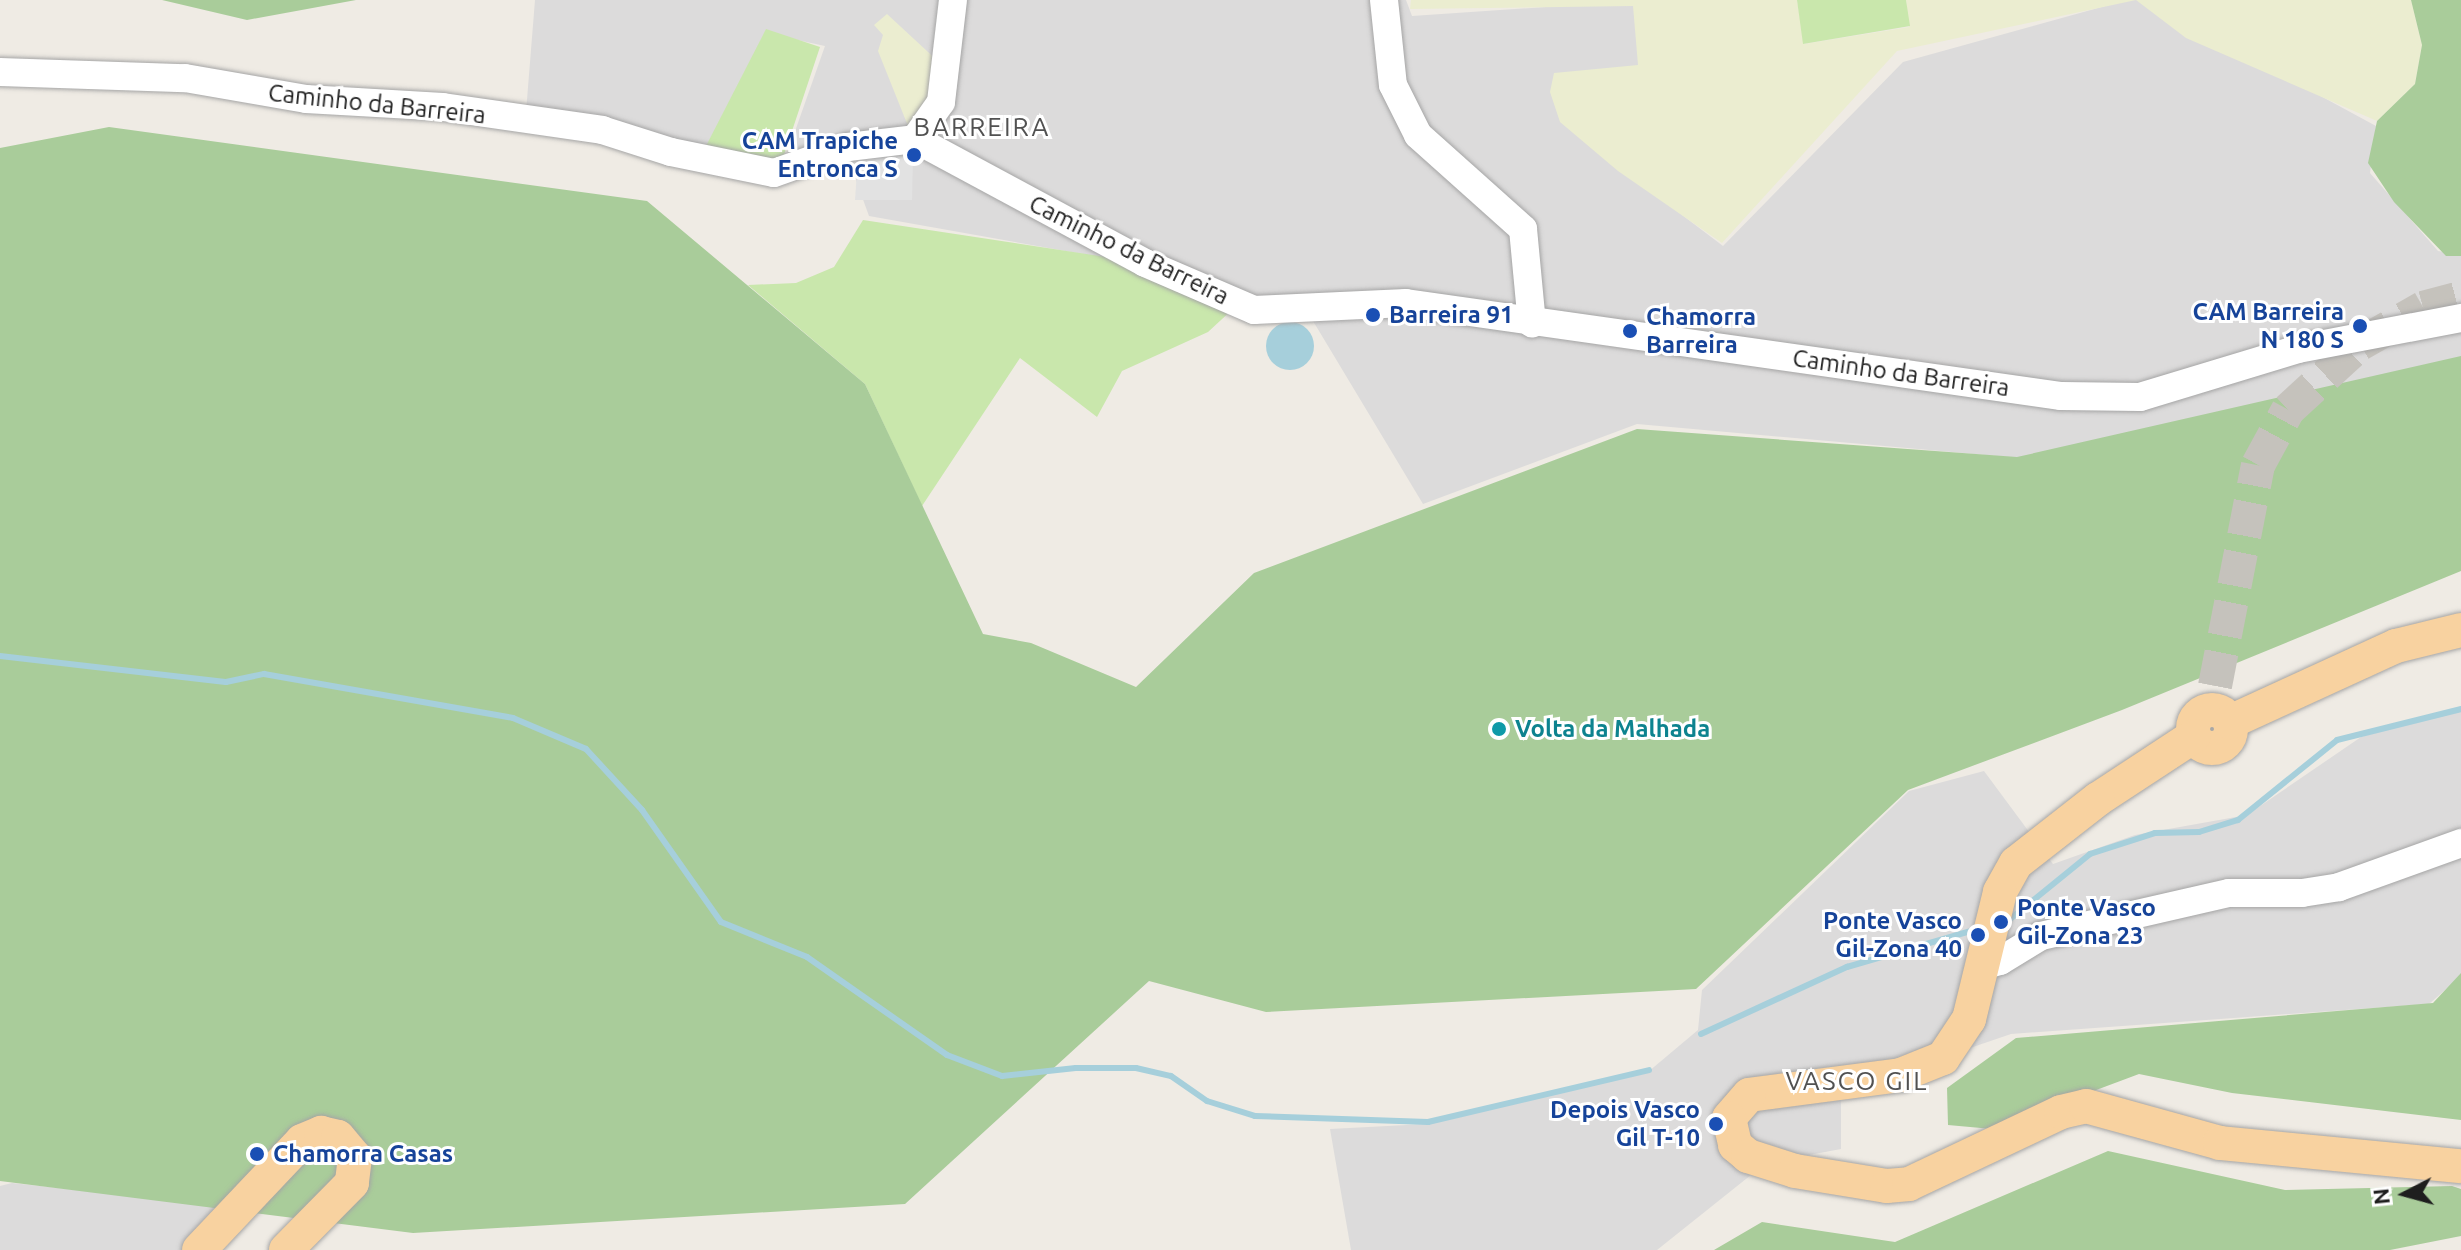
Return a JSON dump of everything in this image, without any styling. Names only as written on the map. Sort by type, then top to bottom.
[{"type":"main road","points":[[2461,630],[2396,646],[2213,713],[2027,851],[2007,877],[1965,1027],[1943,1058],[1901,1075],[1749,1095],[1729,1118],[1735,1145],[1748,1156],[1795,1171],[1887,1186],[1909,1184],[2061,1112],[2086,1106],[2220,1143],[2461,1166]]},
{"type":"main road","points":[[199,1250],[302,1141],[321,1133],[338,1137],[355,1157],[352,1183],[286,1250]]},
{"type":"street","points":[[915,139],[941,102],[953,0]]},
{"type":"street","points":[[1384,0],[1393,85],[1411,123],[1440,158],[1523,229],[1532,324]]},
{"type":"street","name":"Caminho da Barreira","points":[[0,72],[185,78],[306,99],[443,107],[602,130],[671,152],[774,173],[848,147],[915,139],[1145,263],[1254,310],[1367,301],[2098,399],[2140,397],[2298,349],[2461,318]]},
{"type":"street","points":[[1984,956],[2000,961],[2041,936],[2229,893],[2302,893],[2339,887],[2461,843]]},
{"type":"shaded area","points":[[535,0],[1406,0],[1412,16],[1635,1],[1640,75],[1578,136],[1723,246],[1903,62],[2127,0],[2143,0],[2376,126],[2370,173],[2438,251],[2461,255],[2461,360],[2019,458],[1637,424],[1423,504],[1313,321],[1122,261],[869,216],[853,172],[780,174],[825,46],[765,33],[709,147],[526,112]]},
{"type":"shaded area","points":[[913,155],[912,200],[855,200],[858,158]]},
{"type":"shaded area","points":[[2461,708],[2461,976],[2429,1004],[2011,1034],[1841,1092],[1841,1149],[1766,1163],[1657,1250],[1351,1250],[1330,1129],[1426,1124],[1648,1072],[1698,1030],[1702,990],[1909,791],[1984,771],[2053,864],[2135,835],[2247,815],[2361,737]]},
{"type":"shaded area","points":[[12,1183],[227,1206],[187,1250],[0,1250],[0,1186]]},
{"type":"green space","points":[[162,0],[356,0],[247,20]]},
{"type":"green space","points":[[1411,0],[1797,0],[1804,44],[1909,27],[1906,0],[2136,0],[1897,51],[1722,243],[1618,171],[1560,122],[1550,92],[1554,73],[1638,65],[1633,6],[1410,9]]},
{"type":"green space","points":[[1797,0],[1906,0],[1910,26],[1803,44]]},
{"type":"green space","points":[[2136,0],[2411,0],[2422,45],[2415,84],[2377,121],[2186,38]]},
{"type":"green space","points":[[2411,0],[2461,0],[2461,256],[2446,256],[2394,202],[2368,163],[2377,121],[2415,84],[2422,45]]},
{"type":"green space","points":[[887,14],[941,64],[943,79],[910,131],[878,51],[883,35],[874,25]]},
{"type":"green space","points":[[766,29],[820,47],[781,164],[706,146]]},
{"type":"green space","points":[[109,127],[647,201],[865,384],[983,634],[1031,643],[1136,687],[1254,573],[1637,429],[2017,457],[2461,356],[2461,571],[2122,710],[1908,790],[1696,989],[1266,1012],[1149,981],[905,1204],[413,1233],[0,1181],[0,148]]},
{"type":"green space","points":[[863,220],[1106,257],[1234,308],[1208,332],[1122,371],[1097,417],[1020,358],[922,506],[865,384],[748,285],[796,283],[834,267]]},
{"type":"green space","points":[[2461,973],[2461,1120],[2232,1093],[2139,1074],[1992,1129],[1948,1125],[1947,1088],[2016,1038],[2433,1003]]},
{"type":"green space","points":[[2108,1151],[2285,1190],[2452,1186],[2461,1189],[2461,1236],[2390,1250],[1714,1250],[1762,1222],[1895,1242]]},
{"type":"water","points":[[1290,322],[1307,329],[1314,346],[1307,363],[1290,370],[1273,363],[1266,346],[1273,329]]},
{"type":"waterway","points":[[0,656],[226,682],[264,674],[513,718],[586,749],[642,810],[721,922],[807,957],[947,1055],[1002,1076],[1076,1068],[1136,1068],[1171,1076],[1207,1101],[1255,1116],[1428,1122],[1649,1070]]},
{"type":"waterway","points":[[2004,924],[2090,854],[2155,833],[2199,832],[2238,820],[2337,740],[2461,709]]},
{"type":"waterway","points":[[1701,1034],[1847,967],[1981,928]]},
{"type":"tunnel","points":[[2215,686],[2258,465],[2288,410],[2360,344],[2423,308],[2461,298]]},
{"type":"place","name":"CAM Trapiche Entronca S","points":[[914,155]]},
{"type":"place","name":"Barreira 91","points":[[1373,315]]},
{"type":"place","name":"CAM Barreira N 180 S","points":[[2360,326]]},
{"type":"place","name":"Chamorra Barreira","points":[[1630,331]]},
{"type":"place","name":"Volta da Malhada","points":[[1499,729]]},
{"type":"place","name":"Ponte Vasco Gil-Zona 23","points":[[2001,922]]},
{"type":"place","name":"Ponte Vasco Gil-Zona 40","points":[[1978,935]]},
{"type":"place","name":"Depois Vasco Gil T-10","points":[[1716,1124]]},
{"type":"place","name":"Chamorra Casas","points":[[257,1154]]},
{"type":"district","name":"BARREIRA","points":[[982,127]]},
{"type":"district","name":"VASCO GIL","points":[[1857,1081]]}]
